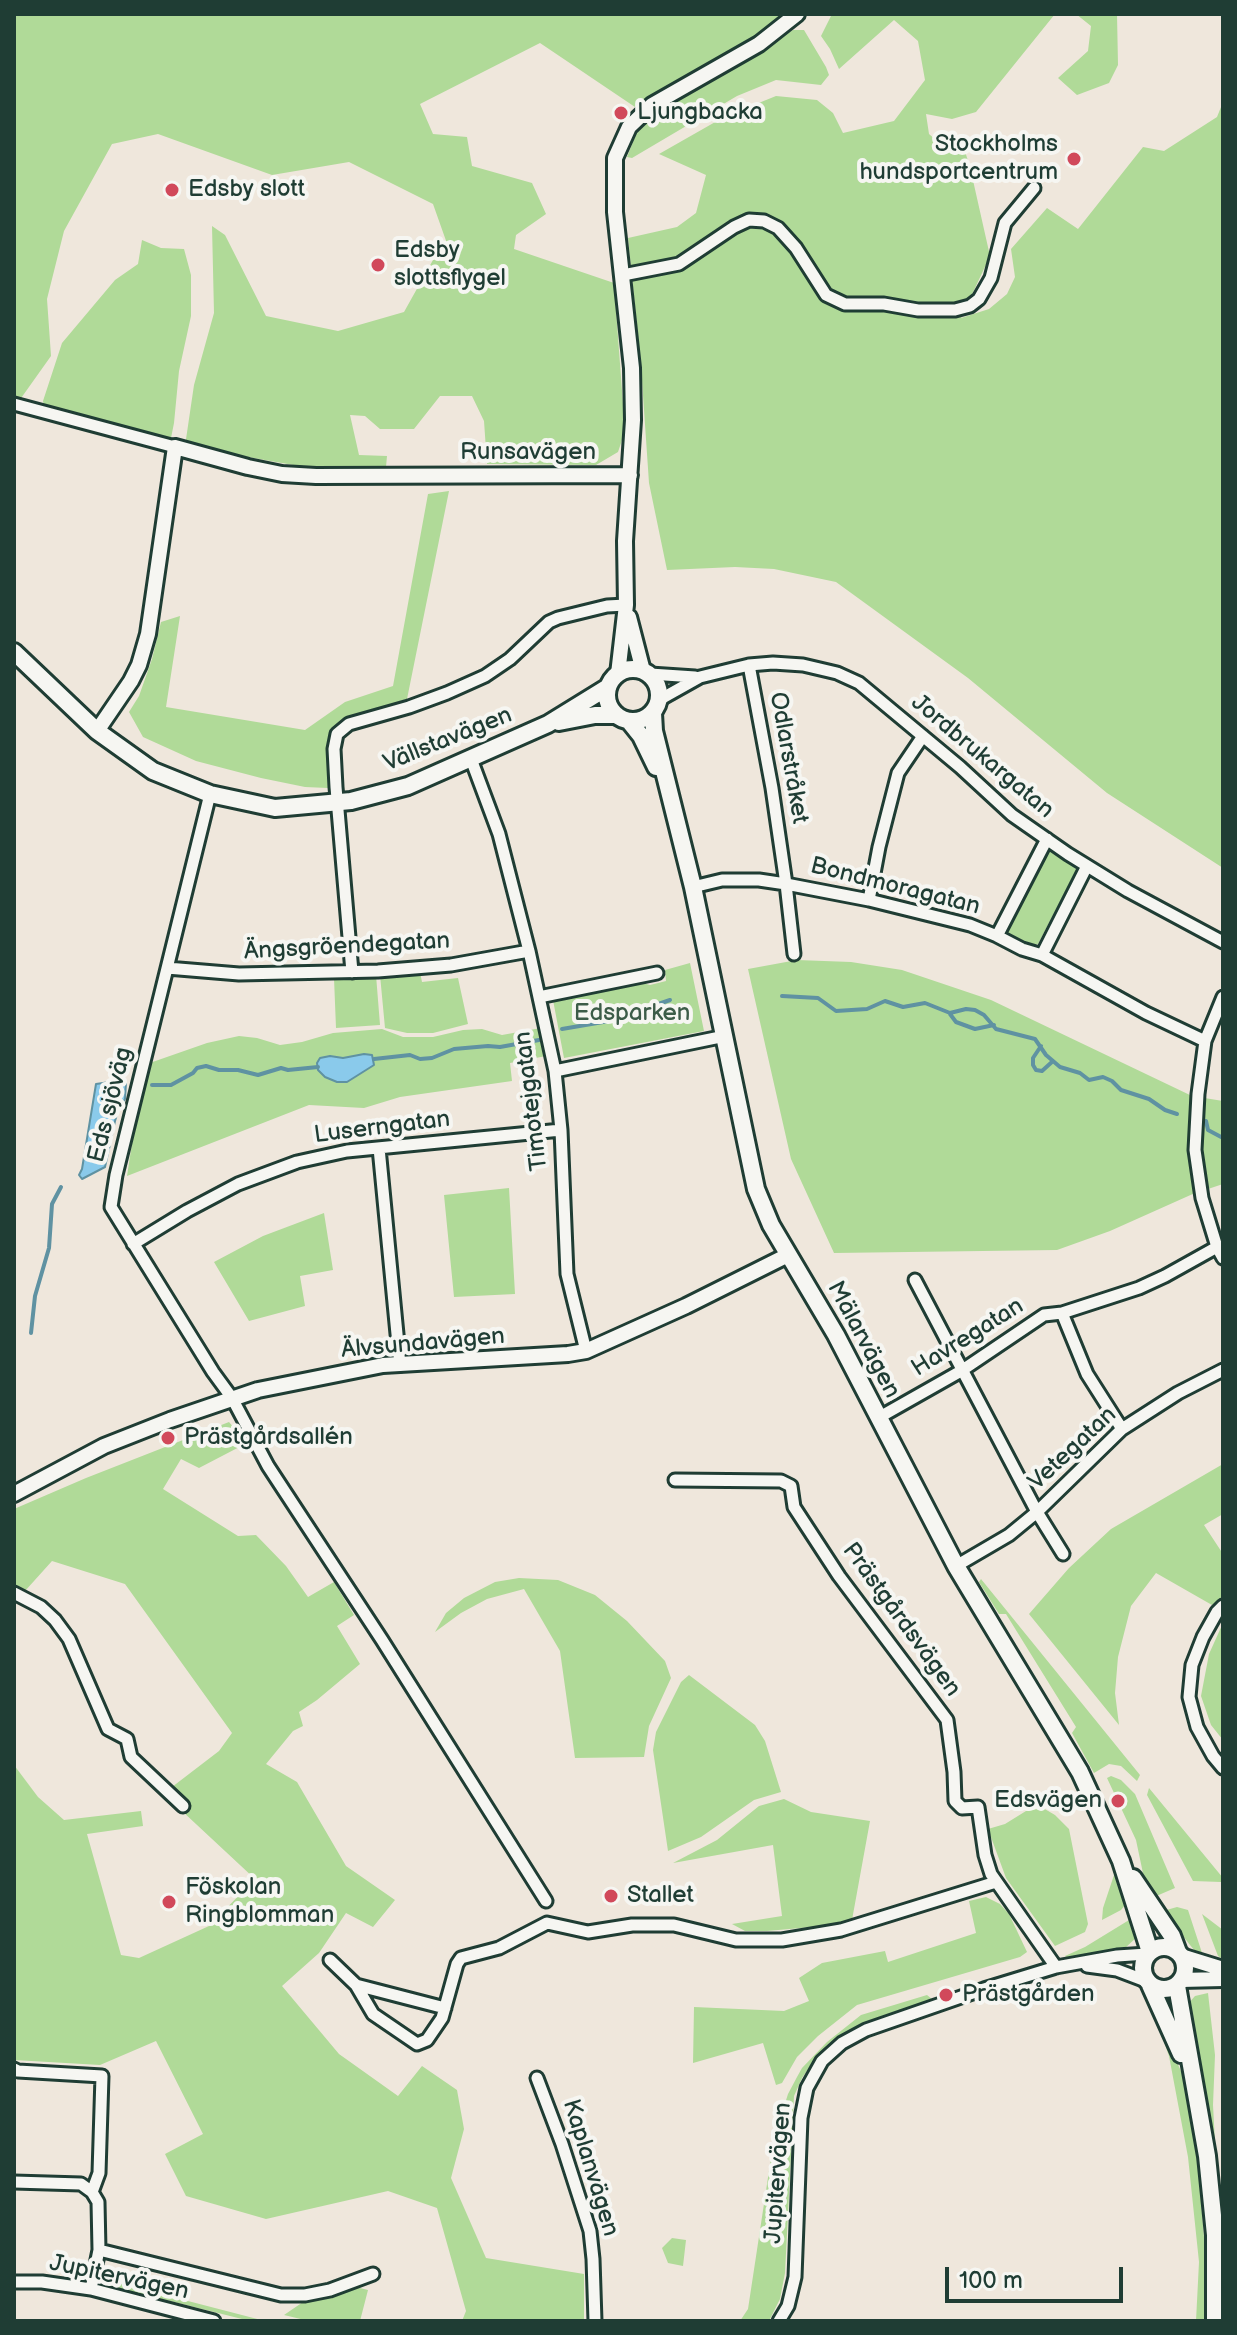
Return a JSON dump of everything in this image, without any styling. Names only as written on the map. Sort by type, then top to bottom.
[{"type":"main road","points":[[14,652],[97,731]]},
{"type":"main road","points":[[630,670],[646,673],[659,688],[656,707],[641,720],[623,718],[609,705],[606,696],[613,681],[630,670]]},
{"type":"main road","name":"Vällstavägen","points":[[97,731],[153,771],[210,794],[275,808],[337,803],[408,786],[471,759],[548,724],[613,681]]},
{"type":"main road","name":"Mälarvägen","points":[[656,707],[654,731],[693,887],[756,1189],[771,1225],[836,1335],[956,1566],[1080,1772],[1121,1861],[1148,1953]]},
{"type":"main road","name":"Vällstavägen","points":[[548,724],[595,715],[623,718]]},
{"type":"main road","name":"Mälarvägen","points":[[623,718],[641,736],[672,801]]},
{"type":"main road","name":"Mälarvägen","points":[[1121,1861],[1172,1936],[1179,1954]]},
{"type":"main road","points":[[1192,2081],[1143,1966],[1148,1953],[1164,1947],[1179,1954],[1185,1967],[1179,1983],[1192,2081],[1207,2156],[1215,2235],[1215,2321]]},
{"type":"main road","points":[[1148,1983],[1161,1989],[1179,1983]]},
{"type":"street","name":"Runsavägen","points":[[175,447],[282,474],[630,475],[632,368],[615,212],[615,158],[629,127],[652,105],[759,44],[797,14]]},
{"type":"street","points":[[623,275],[679,264],[734,227],[749,220],[764,221],[778,228],[796,248],[826,295],[845,304],[955,310],[970,306],[979,299],[991,278],[1005,223],[1034,188]]},
{"type":"street","points":[[14,404],[175,447],[152,609],[139,665],[125,692],[97,731]]},
{"type":"street","points":[[613,681],[626,605],[625,541],[630,475]]},
{"type":"street","points":[[626,605],[646,673]]},
{"type":"street","points":[[352,972],[337,803],[334,749],[337,734],[349,724],[409,707],[485,676],[510,659],[549,622],[607,606],[626,605]]},
{"type":"street","name":"Jordbrukargatan","points":[[646,673],[700,677],[749,665],[773,663],[803,665],[837,673],[859,683],[1012,815],[1128,891],[1223,942]]},
{"type":"street","name":"Odlarstråket","points":[[749,665],[772,788],[794,954]]},
{"type":"street","name":"Jordbrukargatan","points":[[656,707],[700,677]]},
{"type":"street","points":[[869,900],[898,773],[923,736]]},
{"type":"street","name":"Timotejgatan","points":[[471,759],[499,834],[555,1071],[561,1130],[567,1274],[586,1351]]},
{"type":"street","name":"Eds sjöväg","points":[[210,794],[116,1175],[111,1207],[232,1398]]},
{"type":"street","points":[[997,936],[1047,839]]},
{"type":"street","points":[[1042,955],[1087,866]]},
{"type":"street","name":"Bondmoragatan","points":[[693,887],[722,880],[759,880],[869,900],[956,921],[1042,955],[1146,1013],[1205,1041]]},
{"type":"street","name":"Ängsgröendegatan","points":[[167,968],[239,974],[352,972],[451,965],[529,951]]},
{"type":"street","points":[[539,997],[657,973]]},
{"type":"street","points":[[1220,1252],[1202,1198],[1195,1150],[1205,1041],[1223,997]]},
{"type":"street","points":[[555,1071],[725,1036]]},
{"type":"street","name":"Luserngatan","points":[[133,1244],[238,1184],[297,1162],[347,1151],[561,1130]]},
{"type":"street","points":[[379,1148],[400,1365]]},
{"type":"street","name":"Havregatan","points":[[878,1418],[961,1371],[1044,1315],[1062,1313],[1139,1288],[1220,1252]]},
{"type":"street","name":"Älvsundavägen","points":[[14,1494],[104,1446],[232,1398],[383,1365],[586,1351],[788,1255]]},
{"type":"street","points":[[915,1280],[1037,1512],[1063,1554]]},
{"type":"street","points":[[1062,1313],[1087,1374],[1122,1429]]},
{"type":"street","name":"Vetegatan","points":[[956,1566],[1009,1535],[1037,1512],[1122,1429],[1178,1393],[1223,1370]]},
{"type":"street","points":[[232,1398],[268,1466],[365,1613],[546,1901]]},
{"type":"street","name":"Prästgårdsvägen","points":[[675,1480],[781,1481],[791,1486],[794,1507],[839,1576],[947,1720],[955,1801],[962,1808],[978,1807],[985,1855],[996,1882],[1056,1967]]},
{"type":"street","points":[[14,1593],[41,1607],[55,1620],[69,1639],[108,1729],[127,1739],[131,1757],[183,1806]]},
{"type":"street","points":[[1223,1606],[1203,1637],[1192,1665],[1189,1697],[1197,1727],[1223,1768]]},
{"type":"street","points":[[330,1960],[356,1985],[373,2014],[417,2044],[427,2040],[442,2018],[461,1958],[499,1948],[547,1923],[588,1932],[632,1925],[674,1925],[736,1940],[782,1940],[841,1930],[996,1882]]},
{"type":"street","name":"Jupitervägen","points":[[779,2321],[788,2306],[795,2277],[801,2118],[807,2088],[822,2061],[842,2043],[866,2030],[1056,1967],[1148,1953]]},
{"type":"street","points":[[1179,1954],[1223,1969]]},
{"type":"street","name":"Jupitervägen","points":[[1074,1965],[1117,1970],[1148,1983]]},
{"type":"street","points":[[1179,1983],[1223,1979]]},
{"type":"street","points":[[356,1985],[445,2008]]},
{"type":"street","points":[[14,2069],[102,2076],[99,2173],[92,2192]]},
{"type":"street","name":"Kaplanvägen","points":[[537,2078],[590,2231],[595,2321]]},
{"type":"street","points":[[14,2182],[81,2184],[92,2192],[98,2202],[99,2250],[91,2289]]},
{"type":"street","points":[[99,2250],[281,2295],[305,2295],[330,2290],[373,2274]]},
{"type":"street","name":"Jupitervägen","points":[[14,2282],[42,2282],[91,2289],[214,2321]]},
{"type":"green space","points":[[14,14],[787,14],[773,27],[635,107],[540,43],[420,104],[433,134],[467,137],[472,166],[532,183],[546,214],[516,235],[514,249],[614,283],[625,431],[618,452],[596,465],[487,464],[484,421],[472,396],[440,396],[414,429],[380,429],[365,416],[350,415],[359,455],[387,456],[386,467],[299,466],[185,446],[194,385],[214,313],[212,226],[225,235],[266,316],[338,331],[404,312],[433,260],[450,252],[433,204],[349,162],[272,175],[158,134],[112,144],[64,231],[47,299],[51,356],[19,401],[14,399]]},
{"type":"green space","points":[[832,14],[1055,14],[976,112],[952,119],[926,114],[929,134],[937,141],[960,136],[990,256],[961,318],[989,309],[1007,294],[1015,277],[1011,249],[1047,208],[1078,229],[1143,147],[1164,151],[1217,117],[1223,102],[1223,868],[1107,793],[968,678],[836,582],[774,569],[667,570],[649,483],[628,238],[677,227],[696,213],[706,175],[659,154],[724,117],[776,96],[817,100],[833,113],[843,133],[894,121],[925,80],[918,41],[894,20],[839,69],[821,36]]},
{"type":"green space","points":[[1076,14],[1117,14],[1118,65],[1109,83],[1077,95],[1058,78],[1088,51],[1091,26]]},
{"type":"green space","points":[[793,30],[804,30],[826,67],[829,75],[821,85],[776,80],[737,96],[632,158],[627,157],[636,134],[654,114]]},
{"type":"green space","points":[[142,240],[161,248],[184,249],[191,275],[191,316],[179,371],[170,443],[44,407],[43,401],[62,343],[115,280],[138,264]]},
{"type":"green space","points":[[449,491],[407,699],[344,720],[332,731],[327,746],[328,788],[305,787],[261,778],[196,761],[143,737],[129,712],[139,696],[161,622],[180,616],[166,707],[305,730],[345,702],[393,686],[428,494]]},
{"type":"green space","points":[[1049,848],[1078,867],[1038,944],[1029,946],[1004,936],[1002,932]]},
{"type":"green space","points":[[797,960],[851,962],[902,970],[991,1000],[1192,1096],[1223,1101],[1223,1184],[1205,1190],[1193,1157],[1195,1193],[1110,1231],[1057,1250],[834,1253],[791,1159],[748,969]]},
{"type":"green space","name":"Edsparken","points":[[690,963],[704,1031],[564,1058],[553,1000],[639,982],[650,985],[666,981],[665,970]]},
{"type":"green space","points":[[420,972],[422,982],[458,978],[468,1024],[433,1033],[407,1033],[385,1028],[380,975]]},
{"type":"green space","points":[[376,975],[380,1025],[336,1028],[334,978]]},
{"type":"green space","points":[[541,1028],[546,1056],[510,1063],[512,1081],[400,1097],[364,1108],[309,1105],[127,1176],[144,1065],[207,1043],[239,1036],[280,1045],[333,1033],[382,1029],[403,1037],[433,1037],[463,1030],[482,1029],[502,1035]]},
{"type":"green space","points":[[509,1188],[515,1294],[454,1297],[444,1195]]},
{"type":"green space","points":[[324,1213],[333,1270],[300,1276],[305,1306],[249,1321],[214,1262],[263,1236]]},
{"type":"green space","points":[[229,1422],[247,1443],[199,1468],[181,1459],[163,1489],[238,1536],[256,1535],[286,1566],[308,1597],[334,1582],[354,1615],[337,1626],[360,1664],[299,1712],[303,1726],[293,1731],[266,1764],[297,1782],[346,1866],[395,1900],[373,1927],[346,1913],[319,1953],[282,1986],[339,2054],[398,2096],[422,2066],[457,2090],[464,2129],[451,2178],[486,2258],[584,2274],[584,2321],[462,2321],[466,2311],[437,2208],[388,2191],[266,2219],[186,2196],[165,2154],[203,2134],[156,2041],[100,2065],[14,2060],[14,1765],[38,1797],[64,1820],[141,1811],[143,1826],[87,1834],[121,1955],[139,1958],[209,1926],[255,1879],[182,1811],[188,1804],[172,1787],[219,1751],[232,1733],[125,1584],[52,1561],[25,1591],[14,1587],[14,1509]]},
{"type":"green space","points":[[1223,1464],[1223,1514],[1204,1525],[1223,1554],[1223,1596],[1212,1605],[1156,1573],[1131,1606],[1118,1657],[1115,1693],[1119,1725],[1029,1614],[1069,1568],[1111,1529]]},
{"type":"green space","points":[[519,1578],[558,1580],[595,1595],[627,1621],[665,1661],[671,1678],[649,1726],[644,1757],[575,1758],[560,1651],[524,1589],[487,1599],[435,1632],[446,1613],[464,1598],[495,1582]]},
{"type":"green space","points":[[981,1579],[1140,1775],[1137,1781],[1121,1766],[1109,1764],[1094,1773],[1072,1733],[1076,1727],[1006,1614],[999,1614],[979,1582]]},
{"type":"green space","points":[[1223,1623],[1223,1740],[1211,1725],[1201,1696],[1209,1654]]},
{"type":"green space","points":[[689,1675],[755,1725],[765,1741],[781,1792],[754,1800],[701,1837],[668,1851],[653,1750],[656,1732],[681,1682]]},
{"type":"green space","points":[[1111,1776],[1121,1780],[1135,1794],[1175,1888],[1154,1897],[1144,1878],[1136,1840],[1107,1778]]},
{"type":"green space","points":[[1149,1788],[1223,1878],[1221,1882],[1193,1881],[1147,1795]]},
{"type":"green space","points":[[784,1799],[811,1812],[870,1821],[852,1920],[835,1925],[767,1931],[745,1931],[732,1924],[782,1916],[773,1845],[673,1863],[717,1840],[759,1806]]},
{"type":"green space","points":[[1043,1808],[1069,1829],[1088,1924],[1085,1932],[1055,1946],[1006,1878],[988,1829],[1005,1824],[1026,1811]]},
{"type":"green space","points":[[1115,1872],[1126,1904],[1102,1920],[1103,1908]]},
{"type":"green space","points":[[986,1897],[1000,1904],[1009,1914],[1027,1952],[1020,1957],[857,2005],[818,2036],[797,2057],[782,2083],[776,2085],[763,2043],[693,2063],[694,2007],[784,2011],[809,2001],[799,1978],[822,1963],[885,1951],[888,1962],[976,1933],[969,1901]]},
{"type":"green space","points":[[1177,1907],[1188,1910],[1203,1956],[1198,1955],[1163,1911]]},
{"type":"green space","points":[[1202,1914],[1223,1930],[1223,1959],[1218,1956]]},
{"type":"green space","points":[[1134,1917],[1138,1936],[1124,1949],[1068,1959],[1065,1956],[1085,1947]]},
{"type":"green space","points":[[1208,1993],[1215,2055],[1213,2105],[1216,2161],[1188,2013],[1188,2004],[1195,1996]]},
{"type":"green space","points":[[927,1995],[933,2000],[875,2020],[837,2039],[816,2057],[802,2078],[794,2096],[785,2273],[780,2299],[769,2321],[740,2321],[748,2309],[774,2138],[788,2094],[802,2068],[827,2042],[861,2015]]},
{"type":"green space","points":[[1151,2005],[1185,2080],[1197,2154],[1206,2260],[1206,2321],[1196,2321],[1199,2262],[1188,2157],[1169,2056]]},
{"type":"green space","points":[[672,2238],[686,2240],[683,2266],[668,2263],[662,2248]]},
{"type":"green space","points":[[107,2280],[265,2321],[250,2321],[110,2286]]},
{"type":"green space","points":[[356,2287],[368,2290],[360,2321],[309,2321],[284,2315],[306,2300]]},
{"type":"water","points":[[372,1055],[374,1065],[347,1082],[337,1082],[318,1070],[320,1058]]},
{"type":"water","points":[[124,1080],[125,1099],[115,1121],[105,1167],[82,1179],[79,1175],[96,1084]]},
{"type":"waterway","points":[[782,996],[818,998],[836,1011],[867,1009],[885,1001],[903,1007],[925,1003],[950,1013],[975,1010],[996,1029],[1035,1039],[1046,1055],[1060,1067],[1080,1073],[1089,1080],[1103,1077],[1121,1090],[1149,1099],[1177,1114]]},
{"type":"waterway","points":[[562,1029],[609,1021],[670,1000]]},
{"type":"waterway","points":[[950,1014],[956,1022],[975,1029],[994,1025]]},
{"type":"waterway","points":[[374,1059],[410,1055],[420,1059],[432,1058],[454,1049],[500,1047],[539,1040]]},
{"type":"waterway","points":[[1041,1046],[1033,1058],[1036,1070],[1042,1071],[1053,1061]]},
{"type":"waterway","points":[[152,1085],[171,1085],[197,1068],[206,1066],[258,1075],[281,1068],[318,1067]]},
{"type":"waterway","points":[[1206,1121],[1208,1130],[1223,1138]]},
{"type":"waterway","points":[[31,1333],[35,1296],[49,1248],[52,1204],[61,1187]]},
{"type":"place","name":"Ljungbacka","points":[[621,113]]},
{"type":"place","name":"Stockholms hundsportcentrum","points":[[1074,159]]},
{"type":"place","name":"Edsby slott","points":[[172,190]]},
{"type":"place","name":"Edsby slottsflygel","points":[[378,265]]},
{"type":"place","name":"Prästgårdsallén","points":[[168,1438]]},
{"type":"place","name":"Edsvägen","points":[[1118,1801]]},
{"type":"place","name":"Stallet","points":[[611,1896]]},
{"type":"place","name":"Föskolan Ringblomman","points":[[169,1902]]},
{"type":"place","name":"Prästgården","points":[[946,1995]]}]
